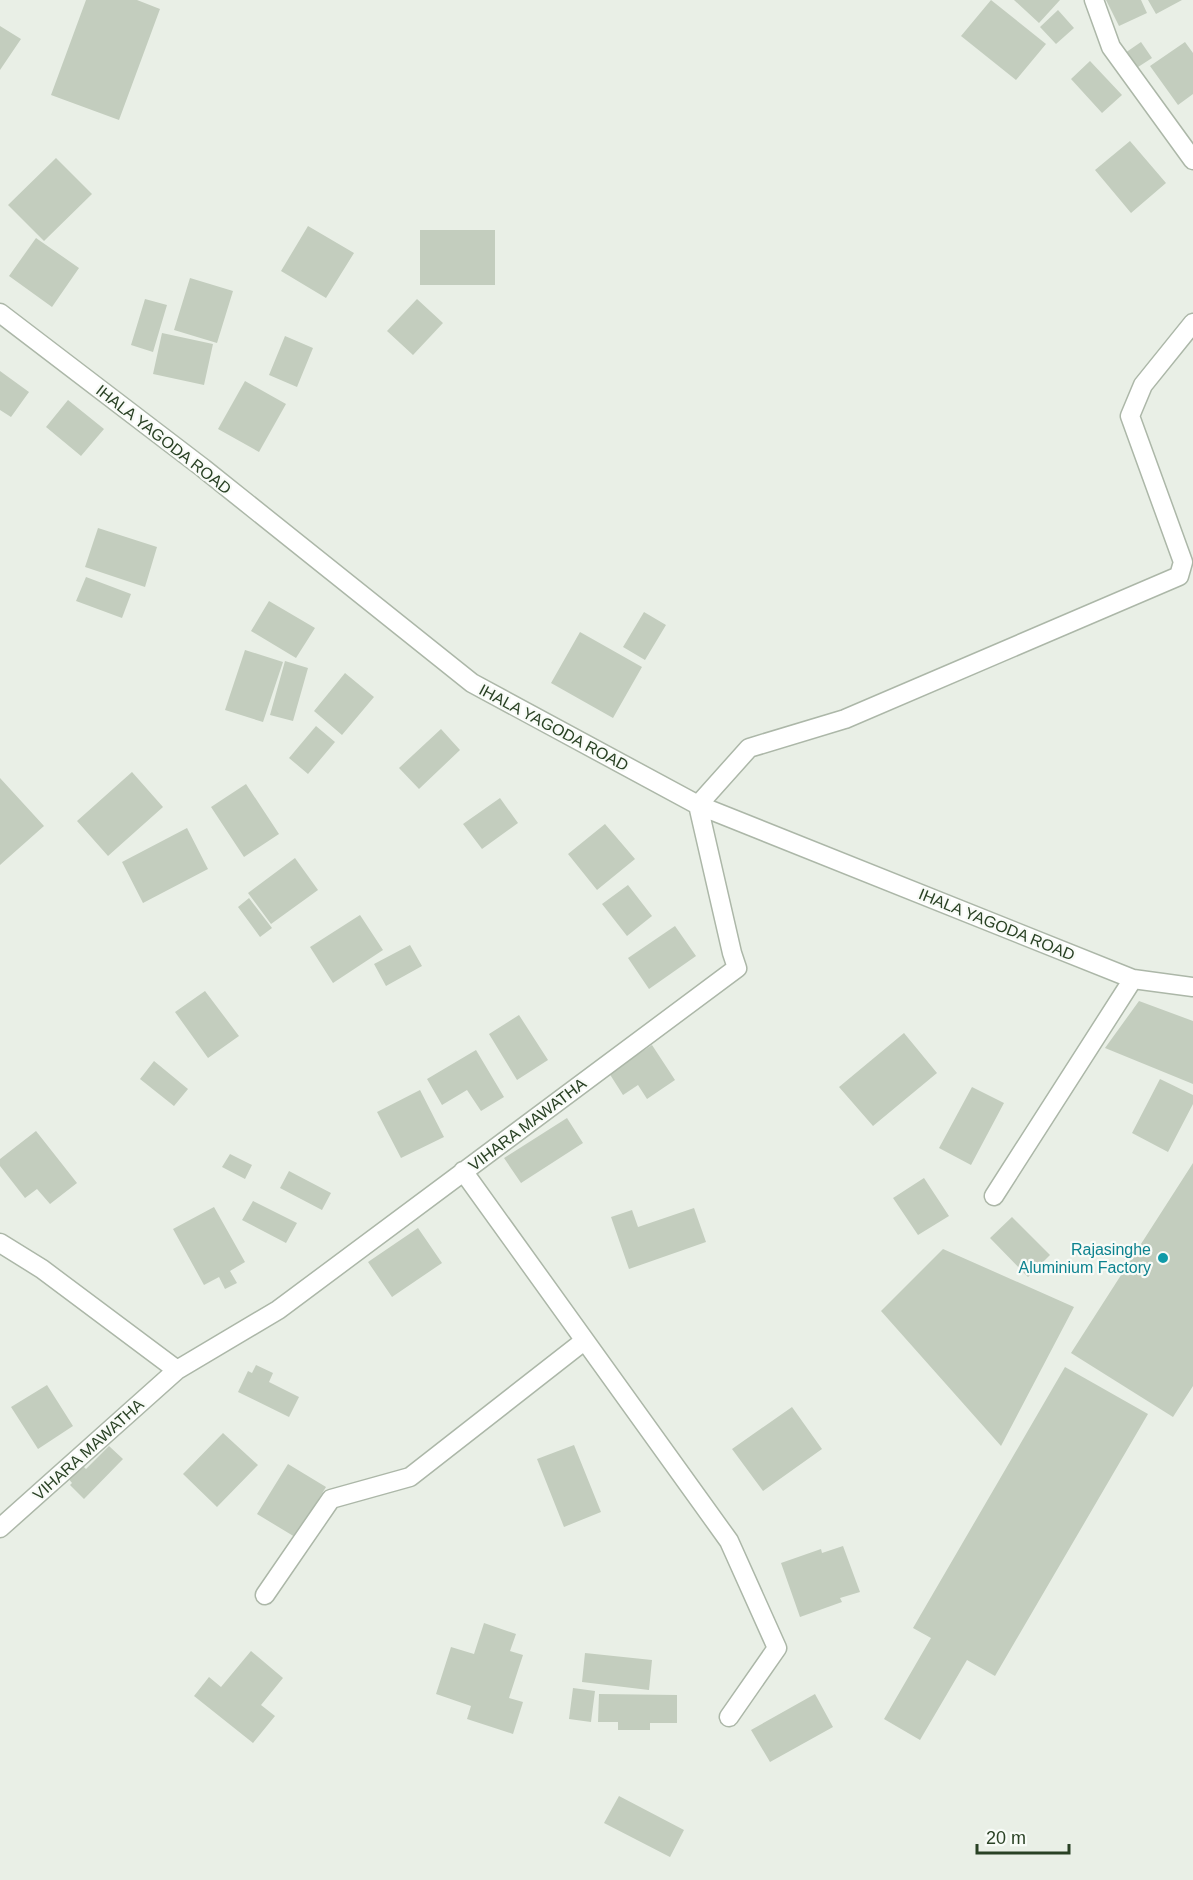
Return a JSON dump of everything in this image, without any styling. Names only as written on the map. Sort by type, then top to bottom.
[{"type":"street","points":[[1094,0],[1111,47],[1193,160]]},
{"type":"street","name":"IHALA YAGODA ROAD","points":[[0,313],[203,468],[472,683],[698,805],[1133,978],[1193,987]]},
{"type":"street","points":[[698,805],[749,748],[845,719],[1179,576],[1183,562],[1130,416],[1143,385],[1193,323]]},
{"type":"street","name":"VIHARA MAWATHA","points":[[0,1528],[177,1370],[278,1310],[737,968],[698,805]]},
{"type":"street","points":[[994,1196],[1133,978]]},
{"type":"street","points":[[464,1172],[729,1541],[777,1648],[729,1717]]},
{"type":"street","points":[[0,1243],[42,1269],[177,1370]]},
{"type":"street","points":[[265,1595],[332,1499],[410,1477],[584,1341]]},
{"type":"building","points":[[86,0],[137,0],[160,9],[119,120],[51,95]]},
{"type":"building","points":[[991,0],[1046,44],[1016,80],[961,36]]},
{"type":"building","points":[[1014,0],[1060,0],[1039,23]]},
{"type":"building","points":[[1106,0],[1141,0],[1147,13],[1119,26]]},
{"type":"building","points":[[1148,0],[1182,0],[1156,14]]},
{"type":"building","points":[[1058,10],[1074,28],[1056,44],[1040,27]]},
{"type":"building","points":[[0,26],[21,39],[0,70]]},
{"type":"building","points":[[1141,42],[1152,58],[1135,69],[1125,53]]},
{"type":"building","points":[[1185,42],[1193,53],[1193,94],[1178,105],[1150,66]]},
{"type":"building","points":[[1090,61],[1122,95],[1102,113],[1071,79]]},
{"type":"building","points":[[1130,141],[1166,183],[1131,213],[1095,170]]},
{"type":"building","points":[[56,158],[92,194],[44,241],[8,205]]},
{"type":"building","points":[[308,226],[354,253],[326,298],[281,271]]},
{"type":"building","points":[[420,230],[495,230],[495,285],[420,285]]},
{"type":"building","points":[[36,238],[79,268],[52,307],[9,276]]},
{"type":"building","points":[[190,278],[233,291],[217,343],[174,330]]},
{"type":"building","points":[[145,299],[167,305],[153,352],[131,345]]},
{"type":"building","points":[[417,299],[443,323],[413,355],[387,331]]},
{"type":"building","points":[[162,333],[213,344],[204,385],[153,374]]},
{"type":"building","points":[[285,336],[313,348],[297,387],[269,375]]},
{"type":"building","points":[[0,371],[29,392],[11,417],[0,410]]},
{"type":"building","points":[[245,381],[286,404],[259,452],[218,429]]},
{"type":"building","points":[[68,400],[104,429],[81,456],[46,427]]},
{"type":"building","points":[[98,528],[157,547],[145,587],[85,567]]},
{"type":"building","points":[[86,577],[131,594],[122,618],[76,601]]},
{"type":"building","points":[[269,601],[315,628],[296,658],[251,631]]},
{"type":"building","points":[[644,612],[666,625],[645,660],[623,647]]},
{"type":"building","points":[[580,632],[642,667],[613,718],[551,683]]},
{"type":"building","points":[[245,650],[283,662],[263,722],[225,710]]},
{"type":"building","points":[[285,661],[308,668],[293,721],[270,715]]},
{"type":"building","points":[[345,673],[374,697],[342,735],[314,711]]},
{"type":"building","points":[[316,726],[335,742],[308,774],[289,758]]},
{"type":"building","points":[[441,729],[460,750],[419,789],[399,768]]},
{"type":"building","points":[[132,772],[163,807],[108,856],[77,821]]},
{"type":"building","points":[[0,778],[44,826],[0,865]]},
{"type":"building","points":[[246,784],[279,834],[244,857],[211,807]]},
{"type":"building","points":[[500,798],[518,823],[482,849],[463,824]]},
{"type":"building","points":[[605,824],[635,859],[597,890],[568,854]]},
{"type":"building","points":[[187,828],[208,869],[143,903],[122,862]]},
{"type":"building","points":[[295,858],[318,890],[271,924],[248,893]]},
{"type":"building","points":[[628,885],[652,916],[627,936],[602,904]]},
{"type":"building","points":[[249,898],[272,928],[260,937],[238,907]]},
{"type":"building","points":[[360,915],[383,950],[333,983],[310,947]]},
{"type":"building","points":[[675,926],[696,956],[649,989],[628,958]]},
{"type":"building","points":[[410,945],[422,966],[386,986],[374,964]]},
{"type":"building","points":[[205,991],[239,1036],[208,1058],[175,1012]]},
{"type":"building","points":[[1139,1001],[1193,1021],[1193,1084],[1105,1048]]},
{"type":"building","points":[[519,1015],[548,1060],[517,1080],[489,1034]]},
{"type":"building","points":[[904,1033],[937,1073],[873,1126],[839,1087]]},
{"type":"building","points":[[652,1045],[675,1080],[647,1099],[638,1085],[623,1095],[609,1073]]},
{"type":"building","points":[[476,1050],[504,1097],[481,1111],[467,1090],[442,1105],[427,1079]]},
{"type":"building","points":[[154,1061],[188,1089],[174,1106],[140,1079]]},
{"type":"building","points":[[1160,1079],[1193,1095],[1193,1104],[1168,1152],[1132,1133]]},
{"type":"building","points":[[972,1087],[1004,1103],[971,1165],[939,1148]]},
{"type":"building","points":[[420,1090],[444,1137],[401,1158],[377,1112]]},
{"type":"building","points":[[567,1118],[583,1143],[521,1183],[504,1158]]},
{"type":"building","points":[[36,1131],[77,1183],[50,1204],[37,1189],[25,1198],[0,1166],[0,1159]]},
{"type":"building","points":[[230,1154],[252,1165],[245,1179],[222,1167]]},
{"type":"building","name":"Rajasinghe Aluminium Factory","points":[[1193,1163],[1193,1386],[1173,1417],[1071,1353]]},
{"type":"building","points":[[289,1171],[331,1193],[322,1210],[280,1188]]},
{"type":"building","points":[[924,1178],[949,1216],[918,1235],[893,1198]]},
{"type":"building","points":[[253,1201],[297,1223],[286,1243],[242,1220]]},
{"type":"building","points":[[214,1207],[245,1262],[230,1271],[237,1283],[225,1289],[219,1277],[204,1285],[173,1229]]},
{"type":"building","points":[[694,1208],[706,1242],[629,1269],[611,1217],[632,1210],[638,1227]]},
{"type":"building","points":[[1012,1217],[1050,1255],[1028,1277],[990,1238]]},
{"type":"building","points":[[418,1228],[442,1263],[392,1297],[368,1262]]},
{"type":"building","points":[[943,1249],[1074,1307],[1001,1446],[881,1311]]},
{"type":"building","points":[[256,1365],[273,1373],[269,1382],[299,1397],[289,1417],[238,1392],[248,1371],[252,1373]]},
{"type":"building","points":[[1065,1367],[1148,1414],[995,1676],[967,1660],[920,1740],[884,1719],[931,1638],[913,1628]]},
{"type":"building","points":[[47,1385],[73,1426],[38,1449],[11,1407]]},
{"type":"building","points":[[792,1407],[822,1449],[763,1491],[732,1449]]},
{"type":"building","points":[[223,1433],[258,1465],[217,1507],[183,1474]]},
{"type":"building","points":[[574,1445],[601,1512],[564,1527],[537,1459]]},
{"type":"building","points":[[109,1446],[123,1459],[84,1499],[70,1485],[72,1483],[67,1477],[80,1463],[86,1469]]},
{"type":"building","points":[[288,1464],[326,1487],[295,1537],[257,1514]]},
{"type":"building","points":[[843,1546],[860,1592],[840,1598],[842,1602],[800,1617],[781,1563],[821,1549],[822,1553]]},
{"type":"building","points":[[484,1623],[516,1634],[510,1651],[523,1655],[509,1698],[523,1702],[513,1734],[467,1719],[471,1706],[436,1694],[451,1647],[474,1654]]},
{"type":"building","points":[[251,1651],[283,1678],[261,1705],[275,1716],[253,1743],[194,1696],[209,1677],[221,1687]]},
{"type":"building","points":[[585,1653],[652,1660],[649,1690],[582,1682]]},
{"type":"building","points":[[573,1688],[595,1691],[591,1722],[569,1719]]},
{"type":"building","points":[[599,1694],[677,1695],[677,1723],[650,1723],[650,1730],[618,1730],[618,1722],[598,1722]]},
{"type":"building","points":[[815,1694],[833,1727],[770,1762],[751,1730]]},
{"type":"building","points":[[619,1796],[684,1830],[670,1857],[604,1823]]},
{"type":"place","name":"Rajasinghe Aluminium Factory","points":[[1163,1258]]}]
